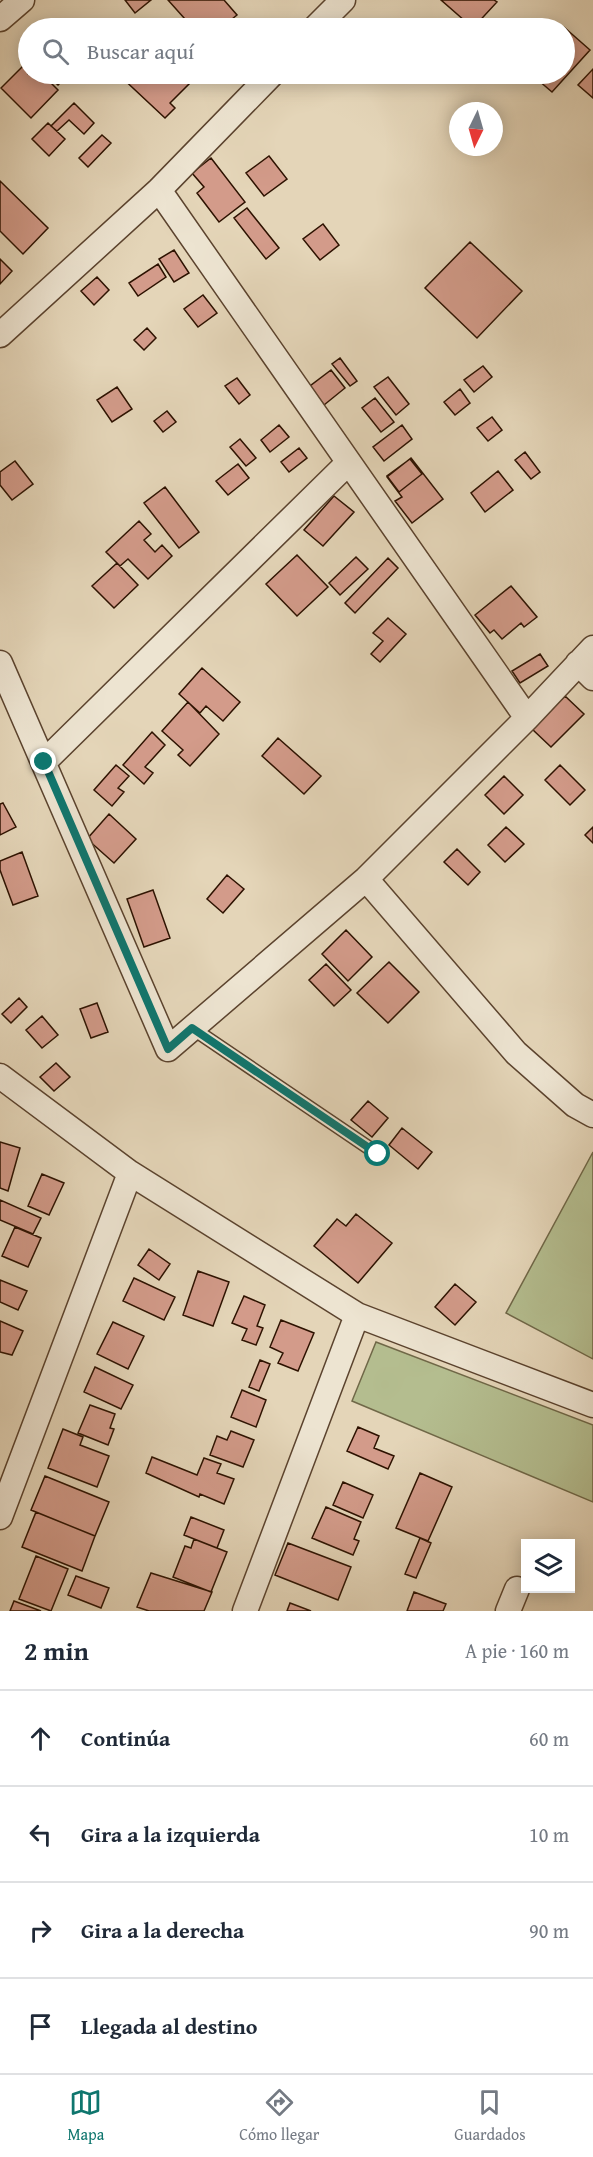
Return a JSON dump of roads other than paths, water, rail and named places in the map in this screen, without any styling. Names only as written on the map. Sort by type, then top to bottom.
[{"type":"street","points":[[0,19],[22,0]]},
{"type":"street","points":[[325,18],[343,0]]},
{"type":"street","points":[[0,335],[159,190],[262,84]]},
{"type":"street","points":[[159,190],[528,718]]},
{"type":"street","points":[[44,762],[348,463]]},
{"type":"street","points":[[0,663],[168,1049],[366,879],[528,718],[588,663]]},
{"type":"street","points":[[366,879],[516,1053],[575,1105],[593,1115]]},
{"type":"street","points":[[0,1076],[130,1173],[357,1315],[593,1405]]},
{"type":"street","points":[[0,1517],[130,1173]]},
{"type":"street","points":[[245,1611],[357,1315]]},
{"type":"street","points":[[508,1611],[517,1589]]},
{"type":"lane","points":[[192,1028],[378,1154]]}]
